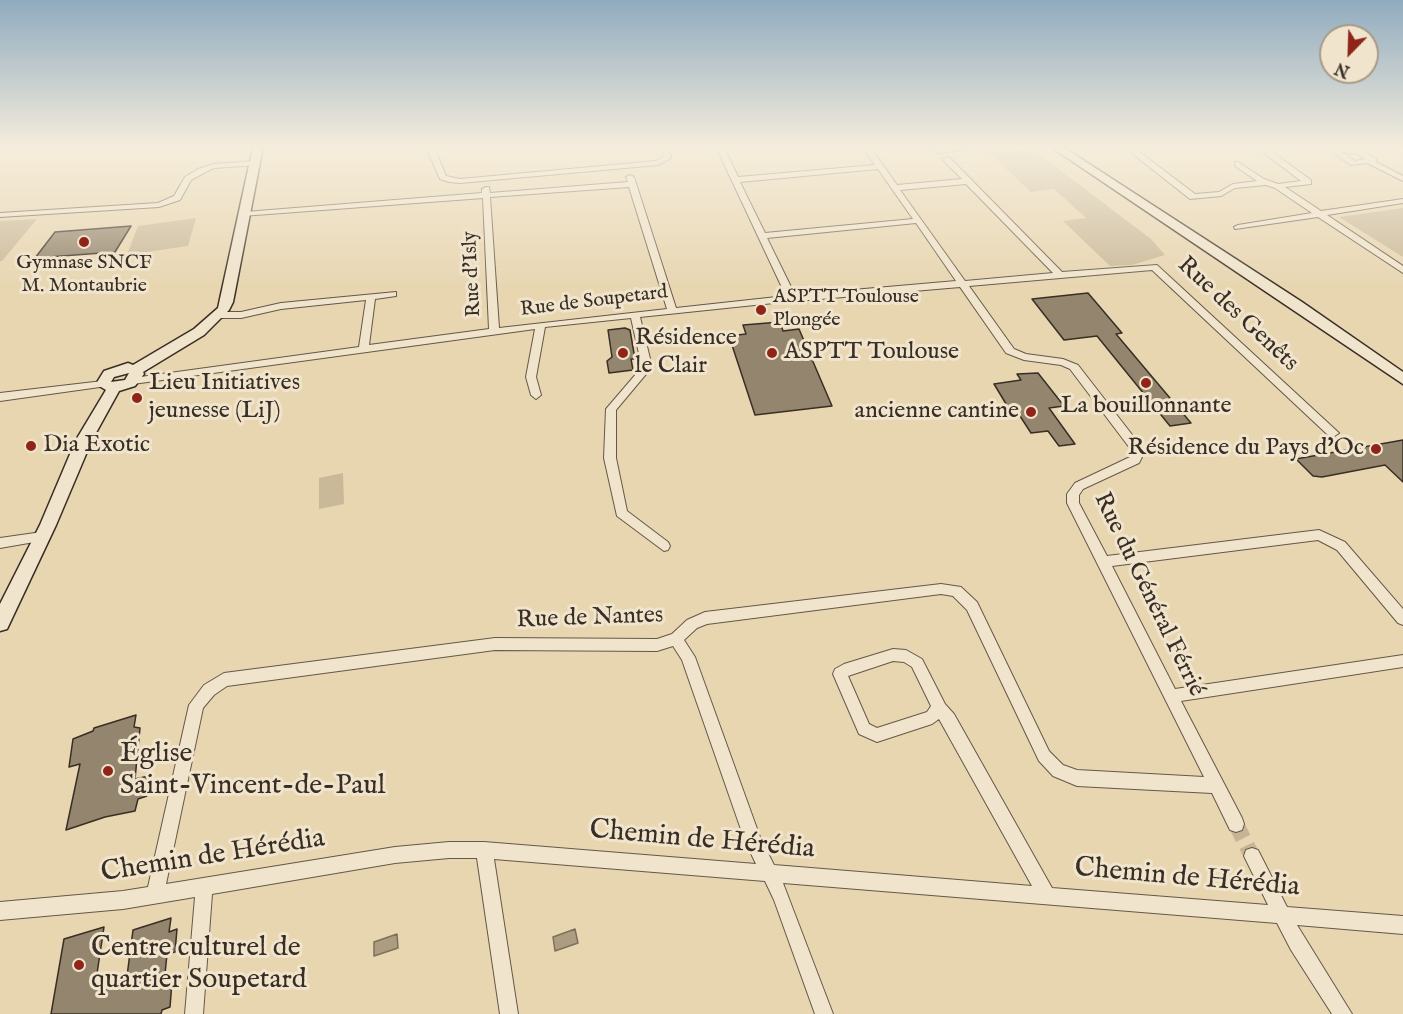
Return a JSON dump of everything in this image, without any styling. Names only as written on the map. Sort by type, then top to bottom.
[{"type":"main road","points":[[0,623],[42,537],[109,386],[134,375],[199,332],[219,315],[227,302],[249,194]]},
{"type":"main road","points":[[1128,194],[1297,305],[1403,379]]},
{"type":"main road","points":[[1143,194],[1403,366]]},
{"type":"street","points":[[0,215],[159,205],[177,198],[179,194]]},
{"type":"street","points":[[245,214],[496,194]]},
{"type":"street","points":[[635,194],[672,311]]},
{"type":"street","points":[[742,194],[792,299]]},
{"type":"street","points":[[899,194],[914,213],[916,221],[931,236],[935,248],[963,284]]},
{"type":"street","points":[[982,194],[1061,276]]},
{"type":"street","points":[[1189,194],[1193,197],[1218,194]]},
{"type":"street","points":[[1290,194],[1403,270]]},
{"type":"street","name":"Rue d'Isly","points":[[487,195],[494,332]]},
{"type":"street","points":[[1238,228],[1403,201]]},
{"type":"street","points":[[762,236],[916,221]]},
{"type":"street","name":"Rue des Genêts","points":[[1061,276],[1154,267],[1334,433]]},
{"type":"street","name":"Rue de Soupetard","points":[[134,375],[672,311],[1061,276]]},
{"type":"street","name":"Rue du Général Férrié","points":[[963,284],[1010,351],[1019,356],[1063,362],[1074,367],[1134,445],[1138,453],[1132,463],[1079,486],[1073,494],[1073,503],[1236,824]]},
{"type":"street","points":[[219,315],[240,315],[281,306],[365,295],[371,297],[393,294]]},
{"type":"street","points":[[364,349],[371,297]]},
{"type":"street","points":[[635,315],[647,367],[611,409],[610,458],[621,513],[664,546]]},
{"type":"street","points":[[536,395],[531,377],[541,325]]},
{"type":"street","points":[[0,397],[109,386]]},
{"type":"street","points":[[1103,562],[1319,535],[1341,546],[1403,619]]},
{"type":"street","points":[[0,543],[42,537]]},
{"type":"street","name":"Rue de Nantes","points":[[155,895],[196,705],[209,690],[224,680],[495,645],[657,645],[676,639],[692,624],[705,618],[941,589],[956,591],[972,606],[1044,756],[1058,771],[1077,778],[1216,785]]},
{"type":"street","points":[[676,639],[688,657],[753,841],[771,874],[824,1014]]},
{"type":"street","points":[[939,708],[932,717],[877,735],[870,733],[864,729],[840,674],[844,670],[893,655],[906,656],[917,663],[939,708],[949,719],[1046,894]]},
{"type":"street","points":[[1170,696],[1403,661]]},
{"type":"street","name":"Chemin de Hérédia","points":[[0,911],[123,900],[395,855],[449,850],[484,850],[1046,894],[1403,925]]},
{"type":"street","points":[[484,850],[509,1014]]},
{"type":"street","points":[[1252,856],[1282,915],[1343,1014]]},
{"type":"street","points":[[194,1014],[204,886]]},
{"type":"shaded area","points":[[1060,194],[1092,194],[1151,239],[1165,255],[1132,265],[1110,266],[1063,221],[1086,218]]},
{"type":"shaded area","points":[[1403,208],[1403,257],[1339,217]]},
{"type":"shaded area","points":[[196,218],[188,246],[127,255],[138,226]]},
{"type":"shaded area","points":[[37,219],[2,261],[0,261],[0,221]]},
{"type":"shaded area","points":[[343,473],[344,504],[319,509],[319,478]]},
{"type":"shaded area","points":[[575,929],[578,943],[555,951],[553,937]]},
{"type":"shaded area","points":[[397,934],[398,948],[374,956],[374,942]]},
{"type":"building","name":"Gymnase SNCF M. Montaubrie","points":[[131,226],[115,252],[35,258],[55,232]]},
{"type":"building","name":"La bouillonnante","points":[[1088,293],[1122,333],[1116,334],[1191,423],[1170,426],[1097,336],[1064,340],[1032,299]]},
{"type":"building","name":"ASPTT Toulouse","points":[[780,322],[783,331],[799,329],[832,406],[755,415],[729,336],[746,334],[743,325]]},
{"type":"building","name":"Résidence le Clair","points":[[625,328],[630,330],[635,359],[631,359],[633,370],[609,373],[607,361],[612,357],[608,330]]},
{"type":"building","name":"ancienne cantine","points":[[1038,373],[1064,406],[1049,408],[1075,444],[1059,446],[1048,431],[1031,433],[1020,416],[1014,417],[994,384],[1021,380],[1017,374]]},
{"type":"building","name":"Résidence du Pays d'Oc","points":[[1403,440],[1403,482],[1385,465],[1322,477],[1313,476],[1296,459]]},
{"type":"building","name":"Église Saint-Vincent-de-Paul","points":[[136,715],[134,727],[140,728],[135,779],[149,776],[147,796],[138,799],[135,811],[105,817],[66,830],[80,764],[69,767],[73,739],[93,731],[94,728]]},
{"type":"building","name":"Centre culturel de quartier Soupetard","points":[[171,918],[169,932],[177,929],[175,952],[167,954],[164,984],[172,982],[170,1007],[162,1010],[161,1014],[51,1014],[64,939],[104,927],[95,987],[127,976],[133,930]]},
{"type":"tunnel","points":[[1236,824],[1252,856]]},
{"type":"place","name":"Gymnase SNCF M. Montaubrie","points":[[84,242]]},
{"type":"place","name":"ASPTT Toulouse Plongée","points":[[761,310]]},
{"type":"place","name":"Résidence le Clair","points":[[623,353]]},
{"type":"place","name":"ASPTT Toulouse","points":[[772,353]]},
{"type":"place","name":"La bouillonnante","points":[[1146,383]]},
{"type":"place","name":"Lieu Initiatives jeunesse (LiJ)","points":[[137,398]]},
{"type":"place","name":"ancienne cantine","points":[[1031,412]]},
{"type":"place","name":"Dia Exotic","points":[[31,446]]},
{"type":"place","name":"Résidence du Pays d'Oc","points":[[1376,449]]},
{"type":"place","name":"Église Saint-Vincent-de-Paul","points":[[108,771]]},
{"type":"place","name":"Centre culturel de quartier Soupetard","points":[[79,965]]}]
